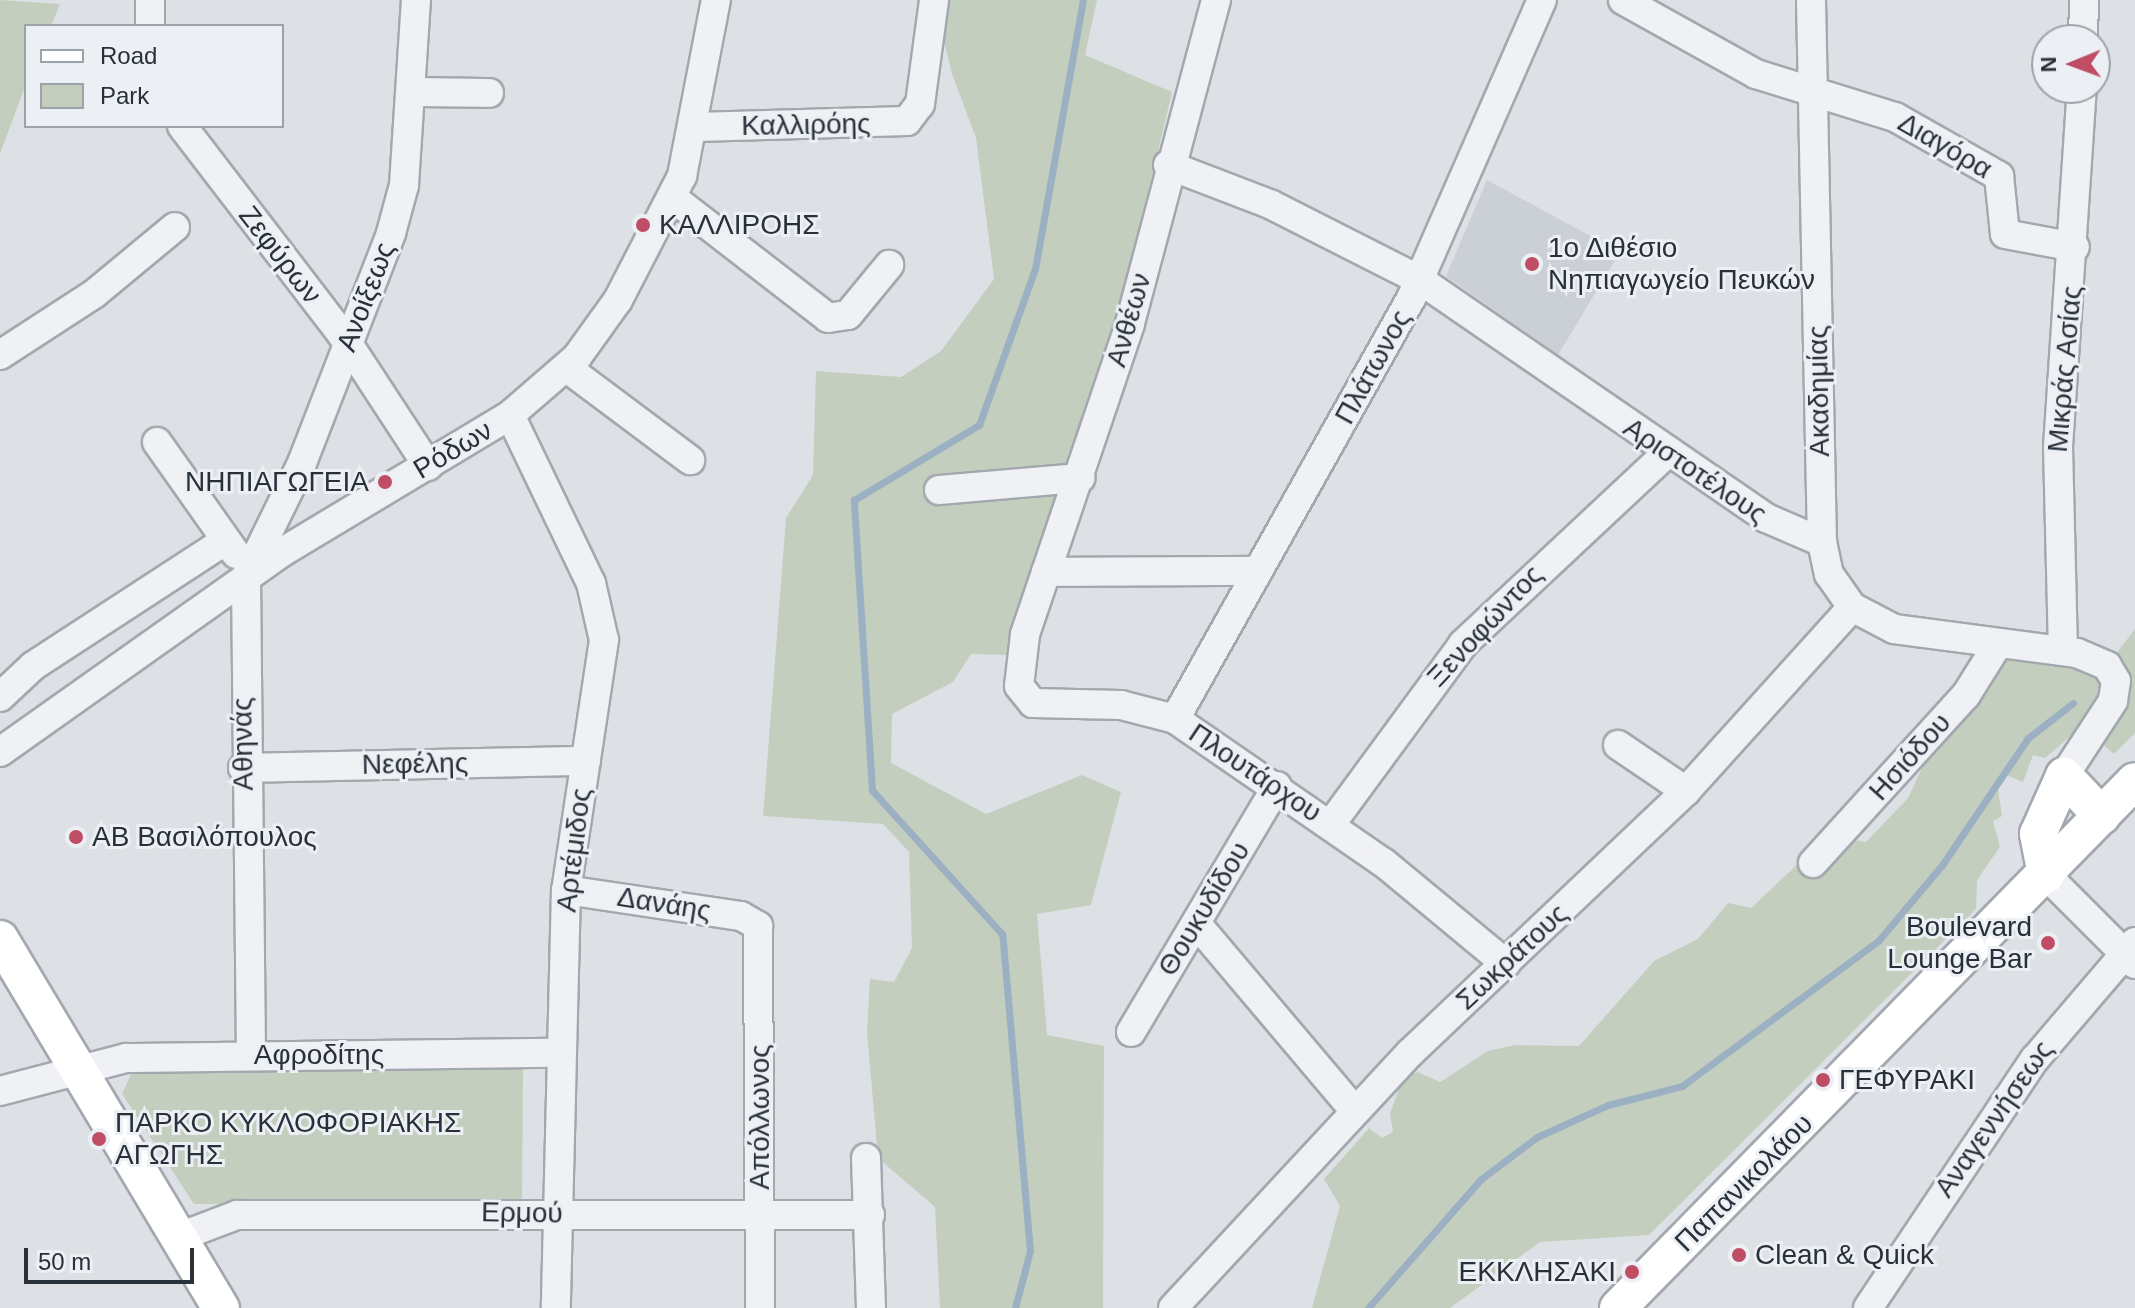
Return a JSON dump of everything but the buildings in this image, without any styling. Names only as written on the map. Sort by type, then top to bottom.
[{"type":"main road","points":[[2046,875],[2037,851],[2044,814],[2064,776],[2102,816]]},
{"type":"main road","name":"Παπανικολάου","points":[[1618,1308],[2135,781]]},
{"type":"main road","points":[[2044,814],[2074,845]]},
{"type":"main road","points":[[0,939],[221,1308]]},
{"type":"street","points":[[150,0],[150,24]]},
{"type":"street","name":"Ρόδων","points":[[0,752],[246,577],[510,415],[567,368],[613,310],[673,198],[696,127],[716,0]]},
{"type":"street","name":"Καλλιρόης","points":[[696,127],[893,124],[914,116],[934,0]]},
{"type":"street","name":"Ανθέων","points":[[1025,635],[1130,324],[1168,165],[1216,0]]},
{"type":"street","name":"Πλάτωνος","points":[[1175,719],[1420,280],[1542,0]]},
{"type":"street","points":[[1623,0],[1741,67],[1812,89]]},
{"type":"street","name":"Ακαδημίας","points":[[1811,0],[1822,542]]},
{"type":"street","points":[[2083,24],[2084,0]]},
{"type":"street","name":"Ανοίξεως","points":[[246,577],[302,463],[404,185],[411,92],[424,4]]},
{"type":"street","name":"Διαγόρα","points":[[1812,89],[1881,110],[1999,176],[2005,234],[2075,247]]},
{"type":"street","points":[[411,92],[489,93]]},
{"type":"street","name":"Μικράς Ασίας","points":[[2063,651],[2058,447],[2075,247],[2081,104]]},
{"type":"street","name":"Ζεφύρων","points":[[184,128],[347,343],[428,466]]},
{"type":"street","name":"Αριστοτέλους","points":[[1168,165],[1272,205],[1420,280],[1667,453],[1790,533],[1822,542]]},
{"type":"street","points":[[673,198],[828,318],[848,315],[889,265]]},
{"type":"street","points":[[0,355],[94,294],[175,227]]},
{"type":"street","points":[[567,368],[690,460]]},
{"type":"street","name":"Αρτέμιδος","points":[[510,415],[599,607],[604,662],[566,890],[556,1308]]},
{"type":"street","points":[[157,442],[226,540],[246,577]]},
{"type":"street","name":"Ξενοφώντος","points":[[1331,824],[1383,744],[1472,633],[1667,453]]},
{"type":"street","points":[[939,490],[1080,478]]},
{"type":"street","points":[[0,697],[33,666],[226,540]]},
{"type":"street","points":[[1822,542],[1834,585],[1852,607],[1903,632],[2063,651],[2101,663],[2116,681],[2109,709],[2064,776]]},
{"type":"street","points":[[1046,572],[1258,571]]},
{"type":"street","name":"Αθηνάς","points":[[246,577],[243,768],[251,1055]]},
{"type":"street","name":"Σωκράτους","points":[[1173,1308],[1355,1111],[1686,791],[1852,607]]},
{"type":"street","name":"Πλουτάρχου","points":[[1025,635],[1017,678],[1027,700],[1130,706],[1175,719],[1331,824],[1506,964]]},
{"type":"street","name":"Ησιόδου","points":[[1813,863],[1959,704],[1998,644]]},
{"type":"street","points":[[1618,745],[1686,791]]},
{"type":"street","name":"Νεφέλης","points":[[243,768],[586,761]]},
{"type":"street","name":"Θουκυδίδου","points":[[1131,1032],[1277,786]]},
{"type":"street","points":[[2046,875],[2131,953]]},
{"type":"street","name":"Δανάης","points":[[566,890],[741,916],[758,926]]},
{"type":"street","points":[[1196,923],[1355,1111]]},
{"type":"street","name":"Απόλλωνος","points":[[758,926],[760,1308]]},
{"type":"street","name":"Αναγεννήσεως","points":[[1874,1306],[2035,1059],[2131,953]]},
{"type":"street","name":"Αφροδίτης","points":[[0,1091],[126,1058],[560,1053]]},
{"type":"street","points":[[866,1158],[871,1308]]},
{"type":"street","name":"Ερμού","points":[[179,1237],[237,1215],[870,1215]]},
{"type":"shaded area","name":"1ο Διθέσιο Νηπιαγωγείο Πευκών","points":[[1487,180],[1620,252],[1558,355],[1446,276]]},
{"type":"green space","points":[[0,0],[60,4],[52,24],[24,24],[24,89],[0,154]]},
{"type":"green space","points":[[941,0],[1097,0],[1085,55],[1172,92],[1125,290],[1007,655],[971,654],[953,682],[892,714],[891,763],[986,814],[1082,775],[1121,792],[1091,905],[1037,914],[1047,1035],[1104,1046],[1103,1308],[940,1308],[935,1207],[878,1158],[867,1032],[870,979],[894,982],[912,948],[909,852],[883,824],[763,816],[786,518],[813,475],[816,371],[901,377],[941,351],[994,279],[976,138],[952,74],[938,18]]},
{"type":"green space","points":[[2135,629],[2135,733],[2114,754],[2082,726],[2045,758],[2033,755],[2023,782],[2006,775],[1997,782],[2002,816],[1993,821],[2000,847],[1977,880],[1976,909],[1649,1235],[1540,1242],[1450,1308],[1312,1308],[1340,1206],[1324,1179],[1369,1128],[1382,1138],[1393,1132],[1390,1114],[1402,1079],[1418,1072],[1440,1082],[1488,1051],[1515,1045],[1579,1046],[1654,961],[1698,939],[1728,903],[1751,908],[1801,861],[1843,838],[1866,842],[1908,798],[1930,751],[2007,654],[2050,655],[2099,676]]},
{"type":"green space","points":[[143,1068],[523,1069],[522,1202],[194,1204],[122,1094],[132,1072]]},
{"type":"waterway","points":[[1015,1308],[1030,1251],[1002,934],[872,790],[854,500],[979,425],[1035,269],[1083,0]]},
{"type":"waterway","points":[[1368,1308],[1481,1179],[1537,1137],[1608,1105],[1682,1086],[1879,940],[1942,865],[2028,738],[2073,703]]},
{"type":"place","name":"ΚΑΛΛΙΡΟΗΣ","points":[[643,225]]},
{"type":"place","name":"1ο Διθέσιο Νηπιαγωγείο Πευκών","points":[[1532,264]]},
{"type":"place","name":"ΝΗΠΙΑΓΩΓΕΙΑ","points":[[385,482]]},
{"type":"place","name":"ΑΒ Βασιλόπουλος","points":[[76,837]]},
{"type":"place","name":"Boulevard Lounge Bar","points":[[2048,943]]},
{"type":"place","name":"ΓΕΦΥΡΑΚΙ","points":[[1823,1080]]},
{"type":"place","name":"ΠΑΡΚΟ ΚΥΚΛΟΦΟΡΙΑΚΗΣ ΑΓΩΓΗΣ","points":[[99,1139]]},
{"type":"place","name":"Clean & Quick","points":[[1739,1255]]},
{"type":"place","name":"ΕΚΚΛΗΣΑΚΙ","points":[[1632,1272]]}]
